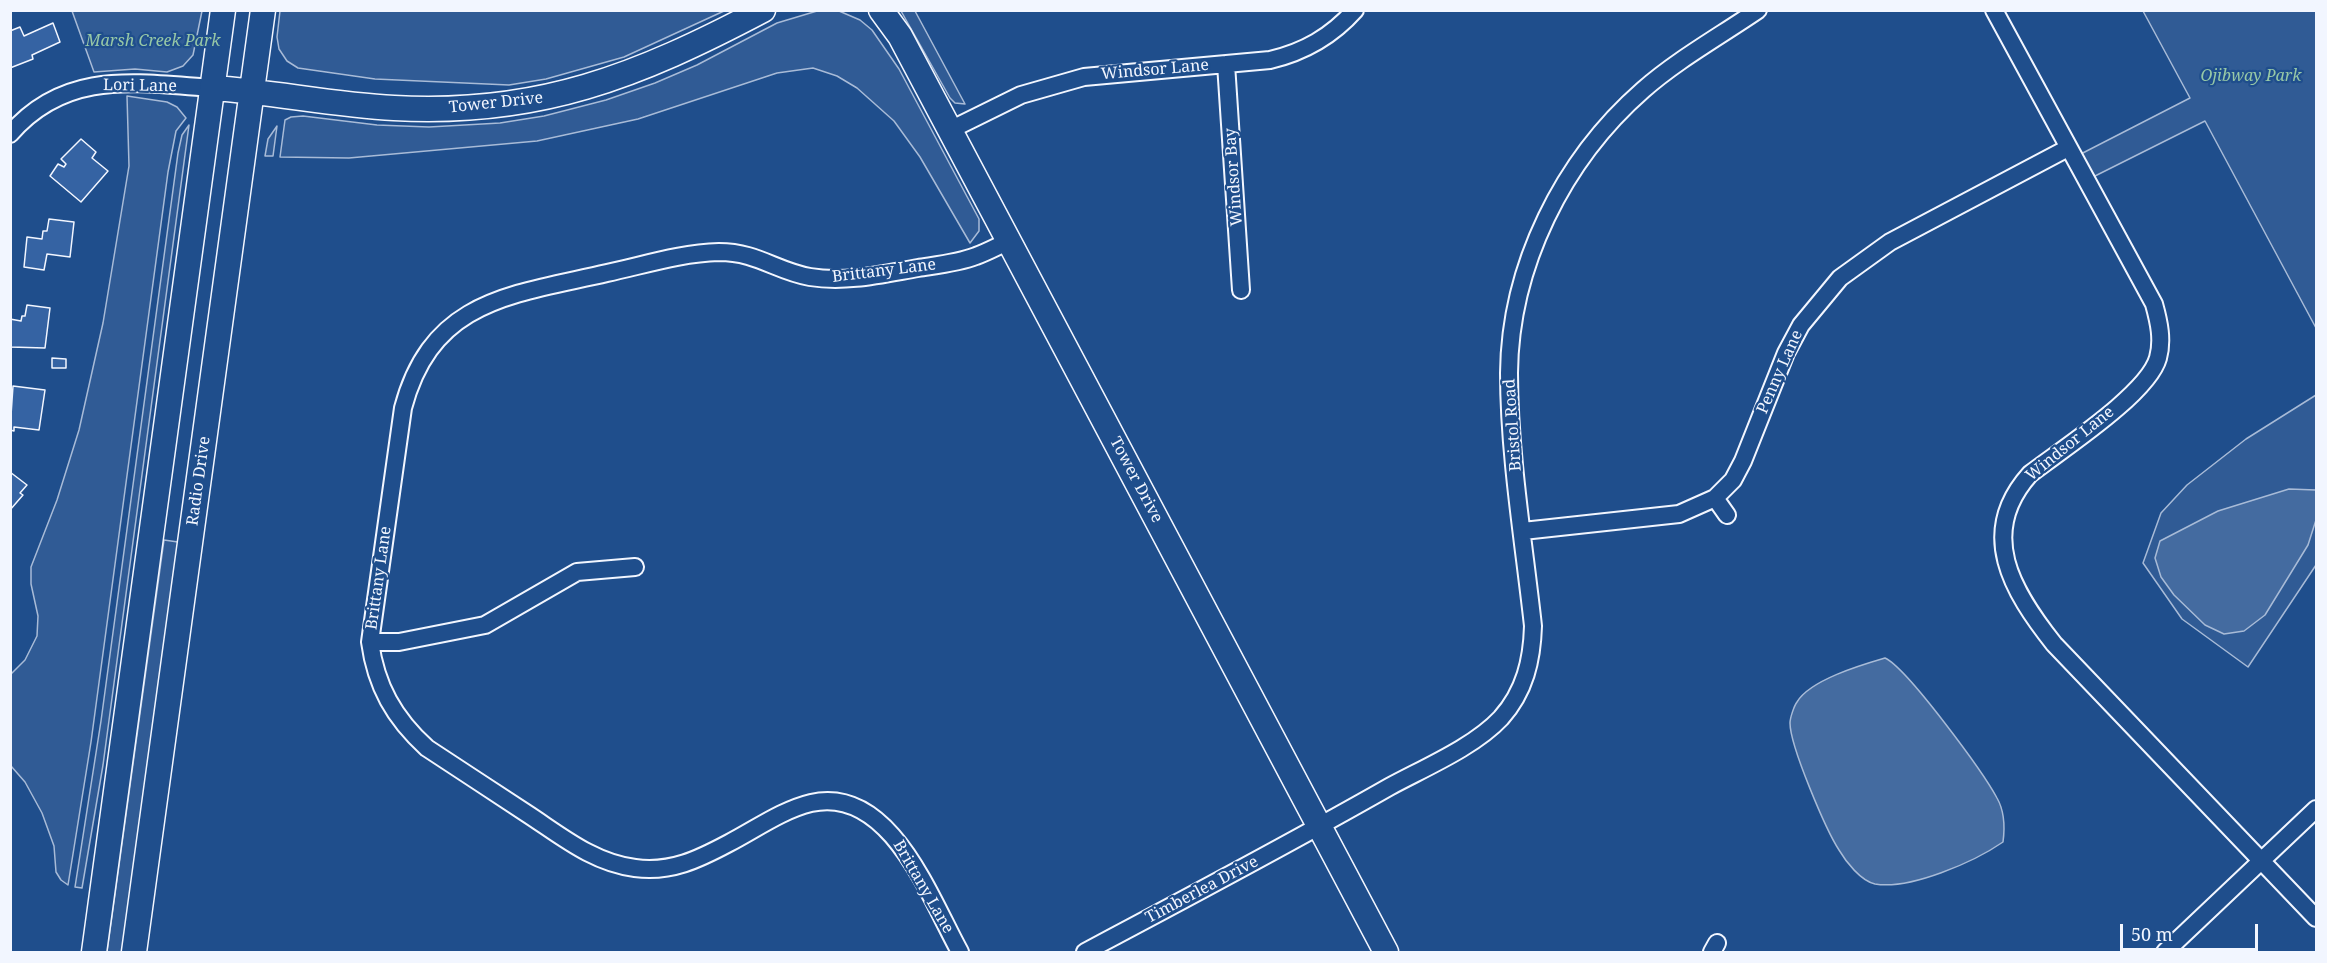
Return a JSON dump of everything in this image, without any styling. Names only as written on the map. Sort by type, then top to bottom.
[{"type":"main road","points":[[94,952],[223,10]]},
{"type":"main road","name":"Radio Drive","points":[[134,952],[263,10]]},
{"type":"main road","name":"Tower Drive","points":[[213,88],[396,108],[462,108],[519,102],[573,91],[647,67],[693,47],[763,10]]},
{"type":"main road","name":"Tower Drive","points":[[881,10],[900,36],[1386,952]]},
{"type":"street","name":"Windsor Lane","points":[[950,130],[1022,95],[1084,77],[1290,56],[1313,46],[1333,32],[1355,10]]},
{"type":"street","name":"Bristol Road","points":[[1320,826],[1482,735],[1514,702],[1526,677],[1532,653],[1533,626],[1522,531],[1509,372],[1514,322],[1535,243],[1574,169],[1620,111],[1668,70],[1758,10]]},
{"type":"street","name":"Windsor Lane","points":[[1994,10],[2154,304],[2161,339],[2158,360],[2147,380],[2131,396],[2030,474],[2017,488],[2008,506],[2002,529],[2004,555],[2015,586],[2034,619],[2054,644],[2316,918]]},
{"type":"street","name":"Windsor Bay","points":[[1226,64],[1241,290]]},
{"type":"street","name":"Lori Lane","points":[[10,134],[46,105],[75,90],[93,85],[135,82],[213,88]]},
{"type":"street","name":"Penny Lane","points":[[1522,531],[1679,514],[1715,498],[1733,480],[1743,461],[1786,353],[1802,324],[1840,278],[1890,242],[2068,148]]},
{"type":"street","name":"Brittany Lane","points":[[960,952],[900,842],[870,814],[850,805],[814,802],[794,808],[698,860],[676,867],[634,868],[589,854],[427,748],[408,731],[381,689],[373,666],[370,642],[403,408],[409,385],[418,364],[434,344],[449,327],[471,311],[510,295],[699,253],[740,253],[807,277],[849,279],[957,261],[1009,241]]},
{"type":"street","points":[[1715,498],[1727,515]]},
{"type":"street","points":[[370,642],[399,642],[485,625],[577,572],[635,567]]},
{"type":"street","points":[[2165,952],[2316,808]]},
{"type":"street","name":"Timberlea Drive","points":[[1085,952],[1320,826]]},
{"type":"shaded area","points":[[280,10],[724,11],[624,57],[546,79],[509,85],[375,79],[298,68],[287,61],[279,49],[277,37]]},
{"type":"shaded area","name":"Marsh Creek Park","points":[[72,11],[202,11],[193,55],[183,66],[167,72],[135,69],[94,72]]},
{"type":"shaded area","points":[[817,11],[839,11],[860,20],[872,30],[899,69],[979,219],[979,231],[970,243],[920,157],[894,121],[857,88],[837,76],[813,68],[777,73],[638,119],[537,141],[349,158],[280,157],[285,120],[291,117],[303,116],[377,125],[429,127],[500,123],[544,116],[606,100],[655,83],[697,65],[777,23]]},
{"type":"shaded area","points":[[901,11],[915,11],[965,104],[955,103],[950,98]]},
{"type":"shaded area","name":"Ojibway Park","points":[[2143,11],[2316,11],[2316,328],[2205,121],[2085,181],[2073,158],[2190,98]]},
{"type":"shaded area","points":[[127,96],[167,102],[177,107],[186,118],[176,131],[168,172],[91,742],[68,885],[56,872],[54,846],[42,813],[25,782],[11,766],[11,674],[25,660],[37,636],[38,616],[31,584],[31,567],[57,500],[79,430],[103,323],[129,166]]},
{"type":"shaded area","points":[[189,125],[103,765],[82,888],[75,887],[101,721],[178,153],[182,135]]},
{"type":"shaded area","points":[[277,126],[273,156],[265,156],[268,139]]},
{"type":"shaded area","points":[[2316,395],[2316,565],[2248,667],[2182,619],[2143,563],[2161,513],[2187,485],[2246,439]]},
{"type":"shaded area","points":[[2289,489],[2316,490],[2316,520],[2308,545],[2265,615],[2244,631],[2224,634],[2205,625],[2174,595],[2161,577],[2155,558],[2160,541],[2218,511]]},
{"type":"shaded area","points":[[164,540],[178,542],[122,952],[107,952]]},
{"type":"shaded area","points":[[1885,658],[1910,680],[1977,767],[2000,803],[2004,825],[2003,842],[1976,858],[1923,879],[1889,885],[1875,884],[1864,879],[1839,850],[1810,788],[1796,750],[1790,723],[1797,702],[1813,687],[1837,674]]},
{"type":"building","points":[[53,23],[60,42],[32,55],[33,59],[10,68],[10,31],[20,27],[24,36]]},
{"type":"building","points":[[81,139],[96,152],[92,158],[108,171],[81,202],[50,176],[58,164],[64,167],[66,164],[61,159]]},
{"type":"building","points":[[49,219],[74,222],[70,257],[47,254],[44,270],[24,267],[27,237],[42,239],[43,231],[47,231]]},
{"type":"building","points":[[27,305],[50,308],[45,348],[10,347],[10,319],[21,321],[22,316],[25,316]]},
{"type":"building","points":[[52,358],[66,359],[66,368],[52,368]]},
{"type":"building","points":[[13,386],[45,390],[39,430],[14,427],[14,431],[10,430]]},
{"type":"building","points":[[10,472],[27,485],[20,493],[23,495],[10,510]]}]
